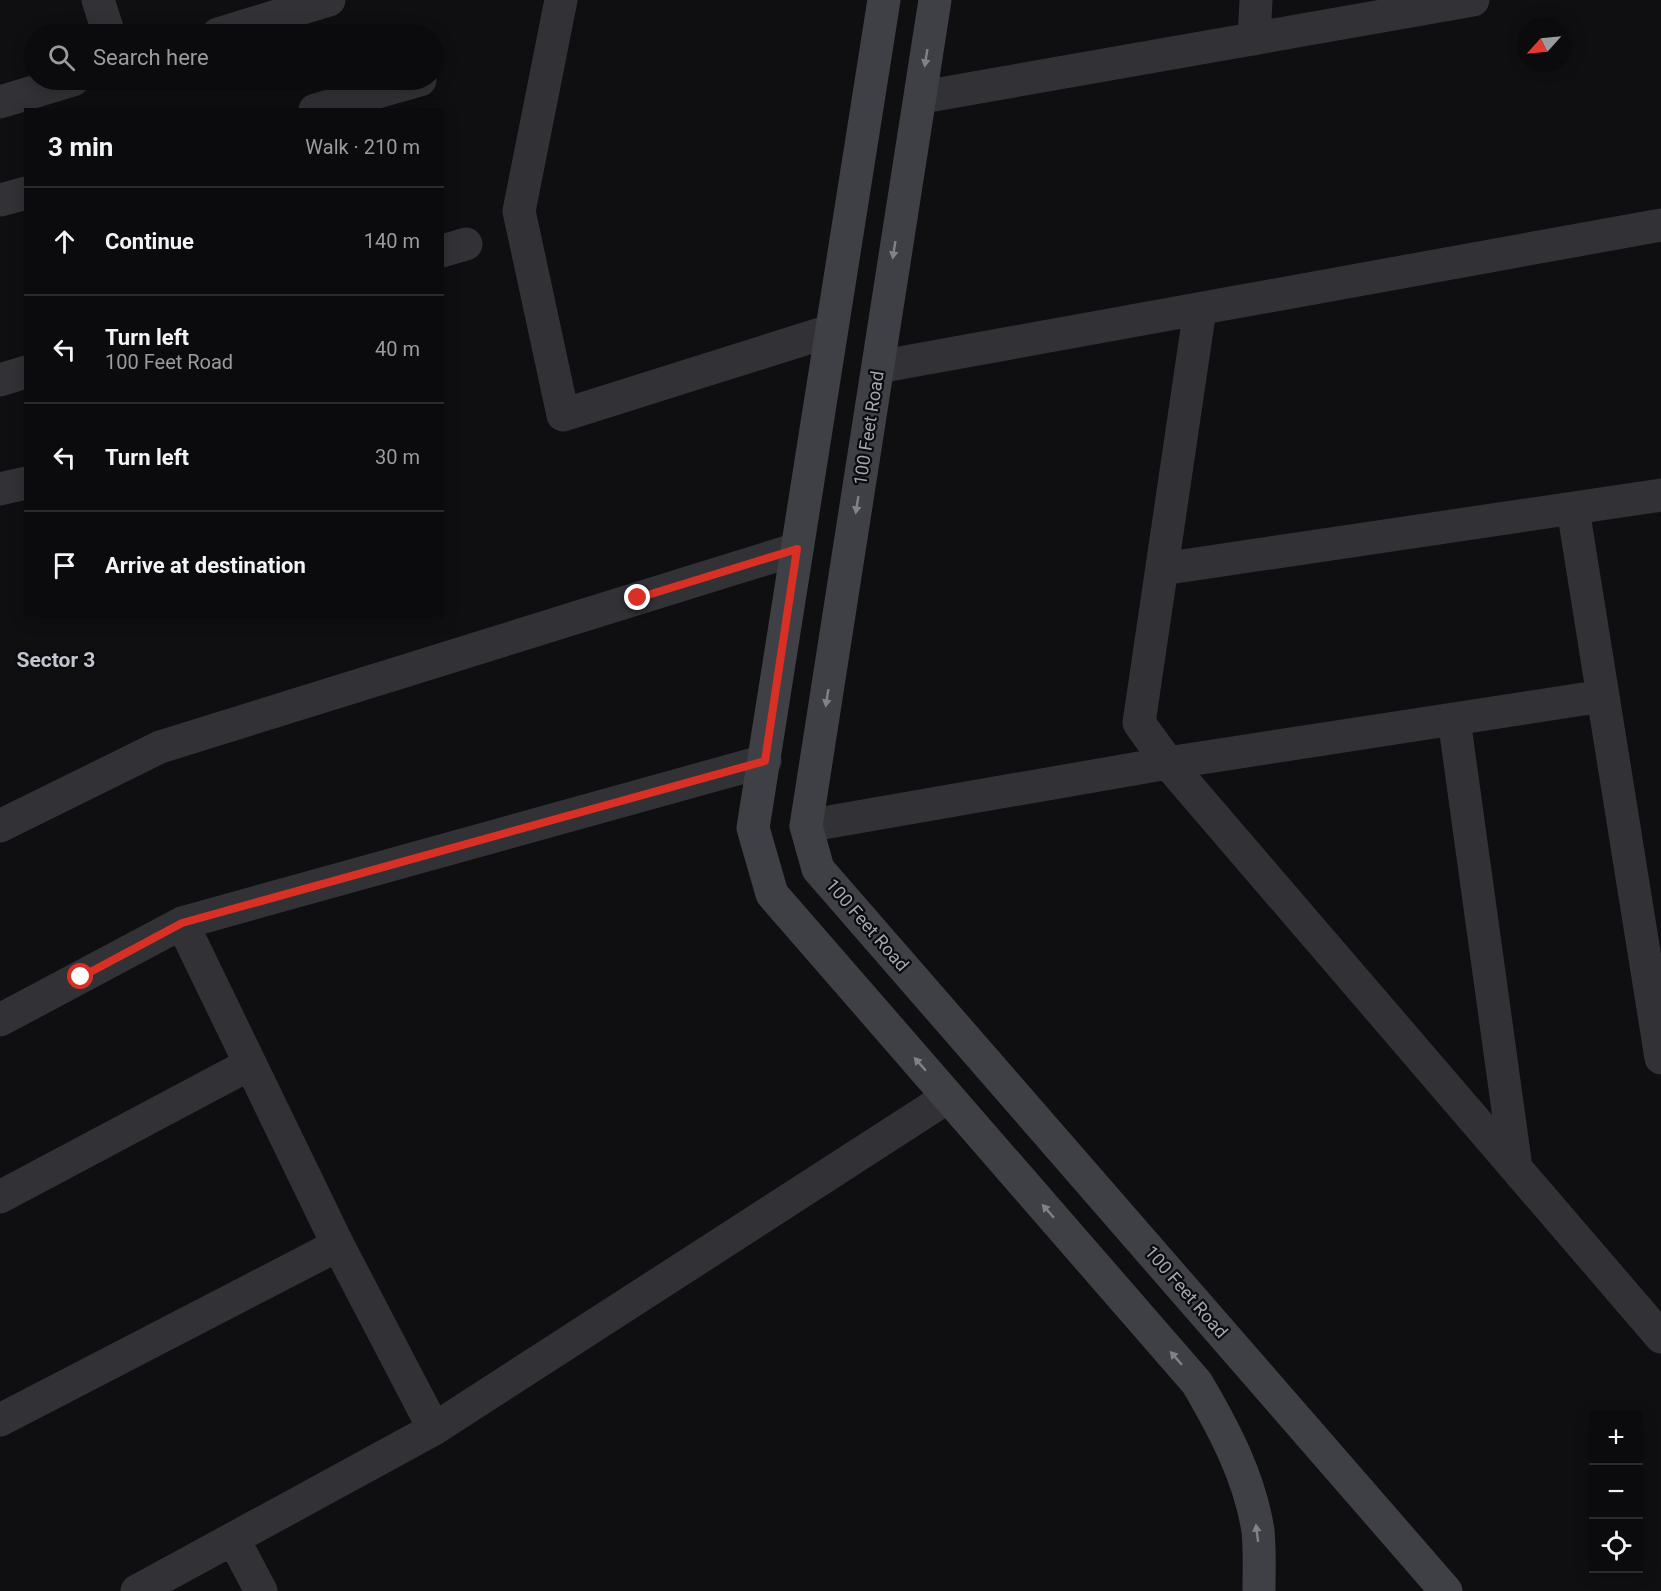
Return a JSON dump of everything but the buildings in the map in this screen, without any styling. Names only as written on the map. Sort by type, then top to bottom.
[{"type":"main road","points":[[884,0],[753,828],[772,894],[1197,1383],[1225,1432],[1249,1495],[1258,1532],[1259,1591]]},
{"type":"main road","name":"100 Feet Road","points":[[935,0],[806,826],[818,869],[1446,1591]]},
{"type":"street","points":[[98,0],[106,24]]},
{"type":"street","points":[[242,24],[282,7],[329,0]]},
{"type":"street","points":[[561,0],[519,211],[563,415],[830,332]]},
{"type":"street","points":[[1254,39],[1256,0]]},
{"type":"street","points":[[934,95],[1473,0]]},
{"type":"street","points":[[0,102],[40,90]]},
{"type":"street","points":[[322,108],[385,90]]},
{"type":"street","points":[[0,200],[24,194]]},
{"type":"street","points":[[878,367],[1661,225]]},
{"type":"street","points":[[1200,309],[1139,723],[1168,763],[1661,1337]]},
{"type":"street","points":[[0,380],[24,373]]},
{"type":"street","points":[[0,489],[24,483]]},
{"type":"street","points":[[1161,569],[1661,495]]},
{"type":"street","points":[[1573,508],[1661,1058]]},
{"type":"street","points":[[0,826],[160,747],[797,549]]},
{"type":"street","points":[[806,826],[1168,763],[1603,696]]},
{"type":"street","points":[[1454,719],[1516,1168]]},
{"type":"street","points":[[0,1020],[182,923],[765,761]]},
{"type":"street","points":[[182,923],[338,1245],[434,1428]]},
{"type":"street","points":[[0,1197],[250,1064]]},
{"type":"street","points":[[137,1591],[234,1540],[434,1428],[948,1097]]},
{"type":"street","points":[[0,1420],[338,1245]]},
{"type":"street","points":[[234,1540],[261,1591]]},
{"type":"district","name":"Sector 3","points":[[56,660]]},
{"type":"route","points":[[81,977],[182,923],[765,761],[797,549],[638,598]]}]
